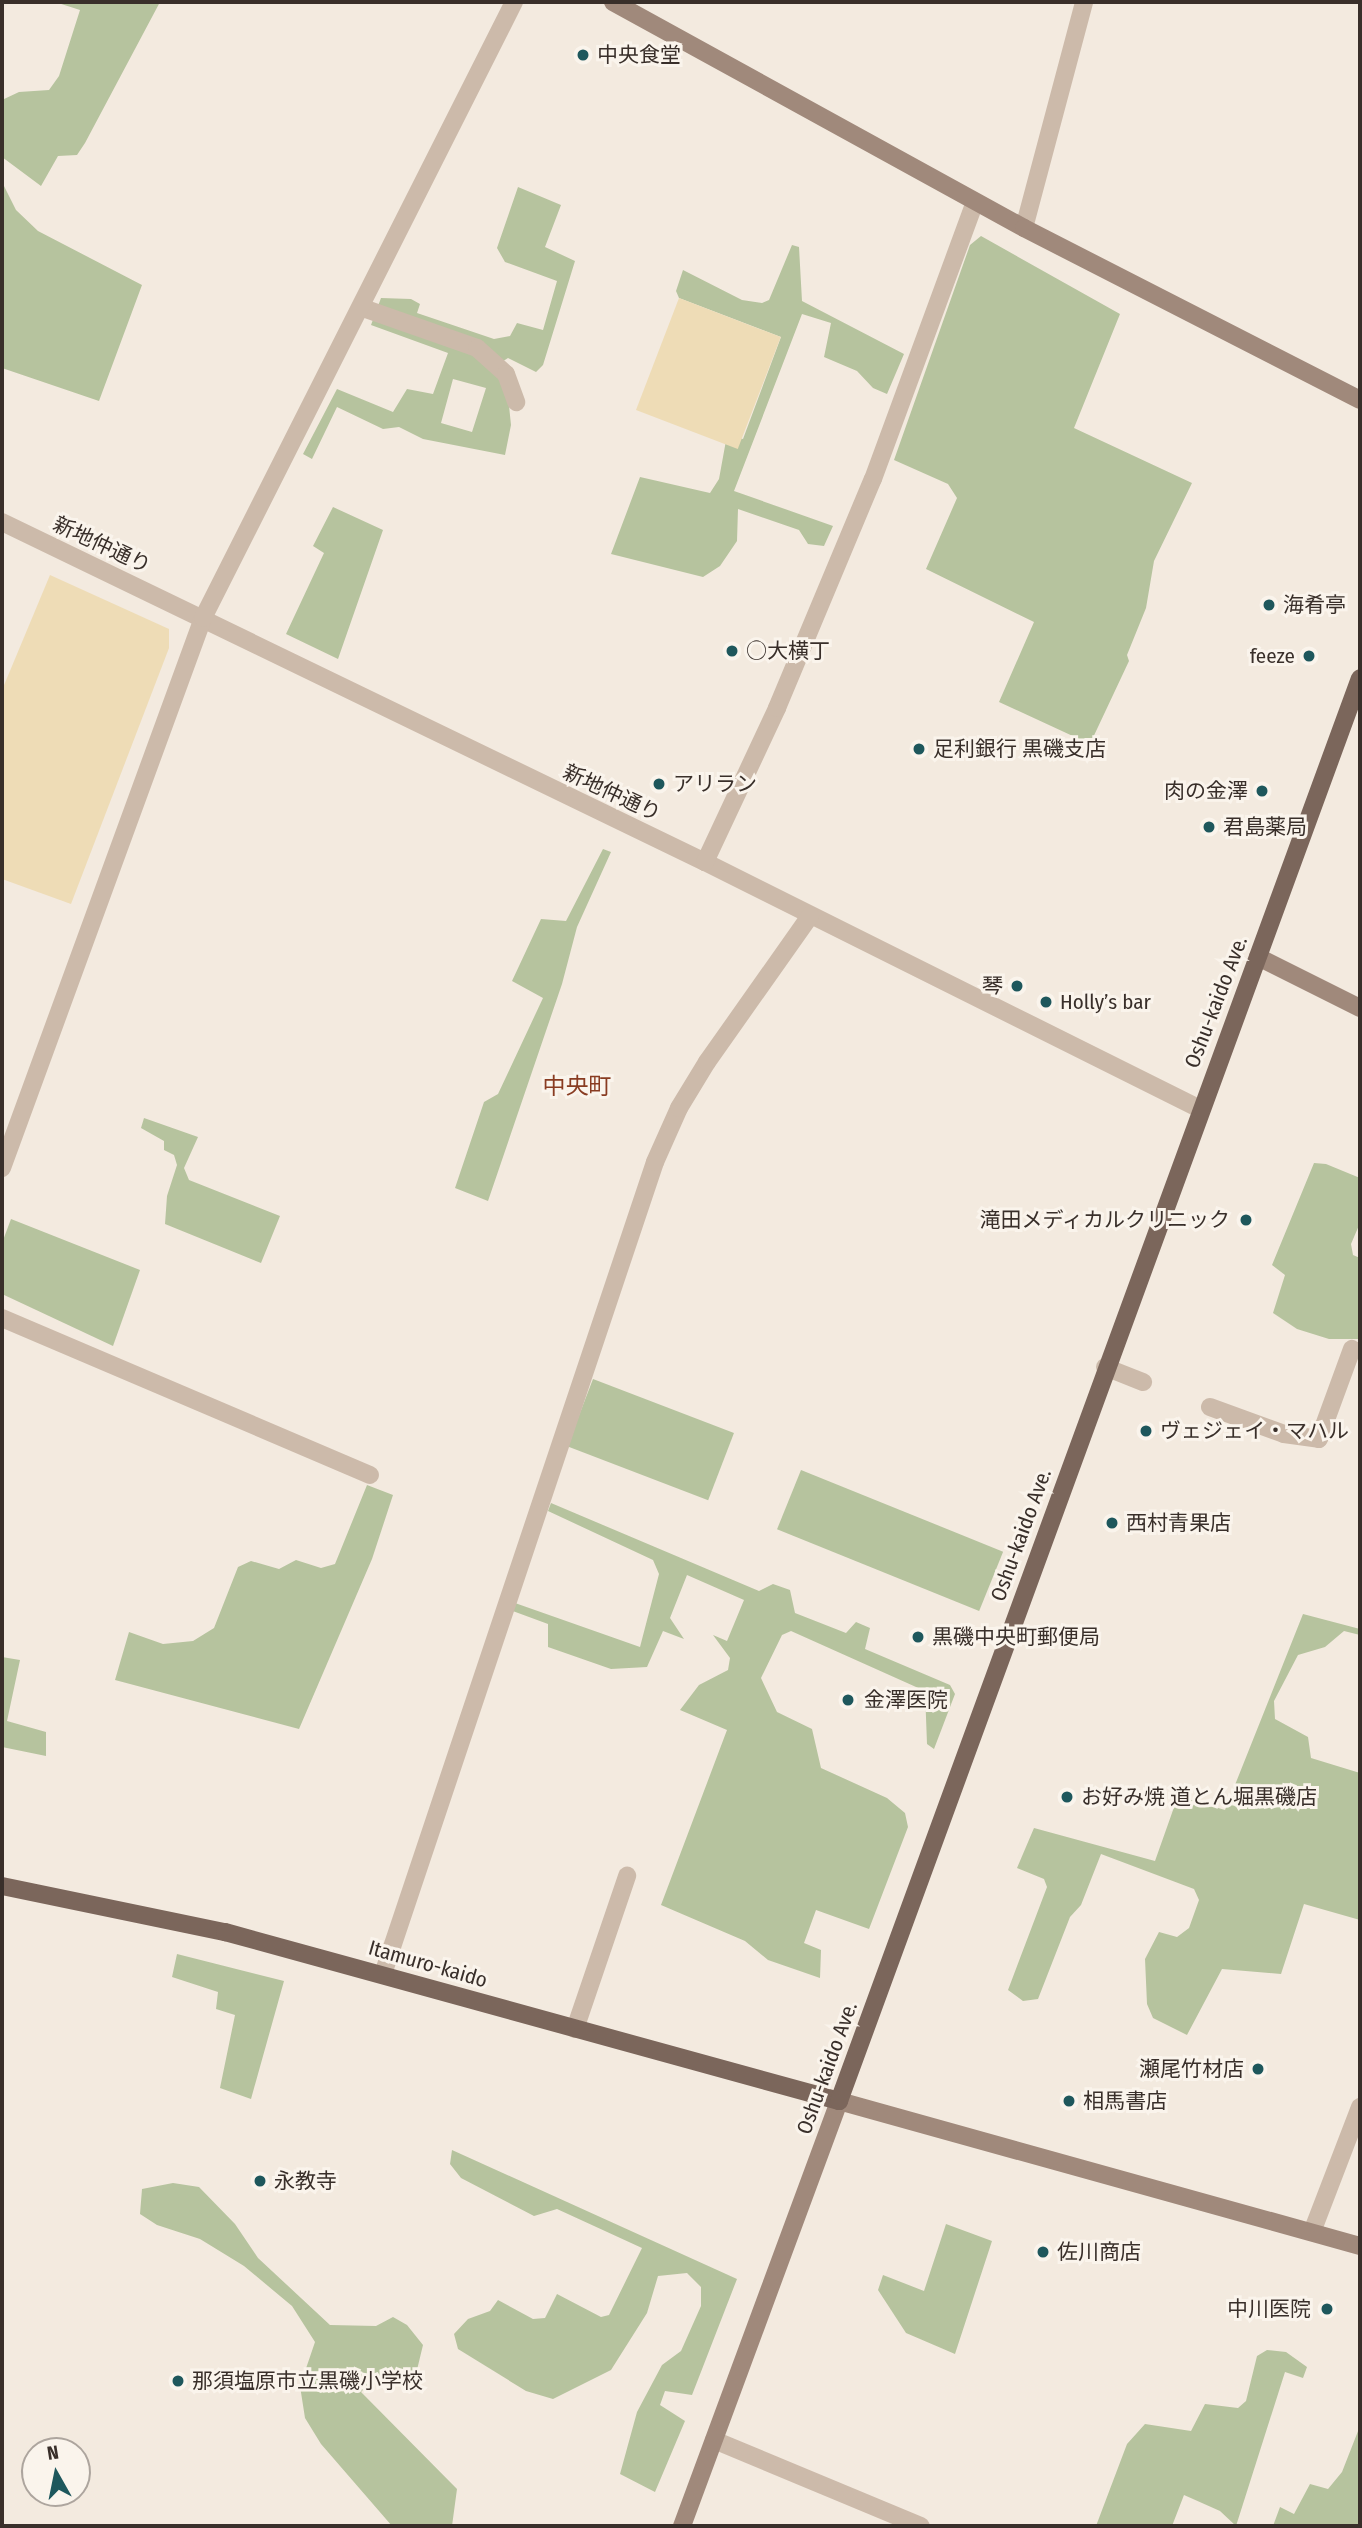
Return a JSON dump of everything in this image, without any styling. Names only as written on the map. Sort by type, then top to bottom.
[{"type":"main road","name":"Oshu-kaido Ave.","points":[[839,2101],[1105,1367],[1360,678]]},
{"type":"main road","name":"Itamuro-kaido","points":[[2,1886],[225,1932],[839,2101]]},
{"type":"street","points":[[2,1168],[203,618],[363,308],[514,2]]},
{"type":"street","points":[[613,2],[975,202],[1360,400]]},
{"type":"street","points":[[1024,228],[1084,2]]},
{"type":"street","points":[[705,862],[777,708],[873,479],[975,202]]},
{"type":"street","points":[[363,308],[477,348],[496,360],[506,374],[516,402]]},
{"type":"street","name":"新地仲通り","points":[[2,522],[203,618],[380,708],[705,862],[1200,1109]]},
{"type":"street","points":[[383,1974],[655,1162],[678,1108],[707,1062],[810,916]]},
{"type":"street","points":[[1258,957],[1360,1008]]},
{"type":"street","points":[[2,1318],[370,1475]]},
{"type":"street","points":[[1210,1407],[1284,1434],[1319,1439],[1352,1349]]},
{"type":"street","points":[[1105,1367],[1143,1382]]},
{"type":"street","points":[[575,2029],[627,1876]]},
{"type":"street","points":[[839,2101],[1360,2246]]},
{"type":"street","name":"Oshu-kaido Ave.","points":[[682,2526],[839,2101]]},
{"type":"street","points":[[1312,2232],[1360,2106]]},
{"type":"street","points":[[714,2440],[921,2526]]},
{"type":"green space","points":[[55,2],[160,2],[85,143],[77,155],[58,156],[41,186],[2,157],[2,100],[19,92],[49,90],[59,76],[80,10]]},
{"type":"green space","points":[[2,182],[16,210],[38,231],[142,285],[99,401],[2,368]]},
{"type":"green space","points":[[518,187],[561,205],[545,247],[575,261],[543,365],[536,372],[508,358],[494,367],[508,396],[511,425],[505,455],[423,439],[399,427],[383,429],[337,407],[312,459],[303,454],[337,389],[393,412],[407,389],[433,394],[448,353],[371,325],[381,298],[411,299],[420,304],[417,313],[494,339],[510,336],[517,323],[543,330],[557,281],[505,262],[497,248]],"holes":[[[453,379],[486,388],[472,432],[441,423]]]},
{"type":"green space","points":[[981,236],[1120,314],[1074,428],[1192,483],[1154,561],[1146,608],[1127,655],[1129,661],[1090,744],[999,702],[1034,622],[926,569],[957,498],[948,484],[894,460],[970,245]]},
{"type":"green space","points":[[792,245],[799,247],[802,301],[904,354],[887,394],[873,388],[857,371],[824,357],[831,323],[802,314],[734,491],[833,526],[824,546],[808,544],[799,530],[738,509],[737,541],[720,566],[703,577],[611,554],[640,477],[710,493],[719,479],[727,435],[743,439],[781,337],[679,298],[676,291],[683,270],[742,300],[762,303],[769,300]]},
{"type":"green space","points":[[333,507],[383,530],[338,659],[286,634],[324,553],[313,546]]},
{"type":"green space","points":[[603,849],[611,852],[577,927],[562,984],[488,1201],[455,1188],[484,1102],[498,1094],[543,998],[512,981],[541,919],[566,921]]},
{"type":"green space","points":[[144,1118],[198,1137],[184,1168],[189,1180],[280,1216],[261,1263],[165,1224],[167,1196],[177,1165],[174,1155],[164,1150],[164,1141],[141,1128]]},
{"type":"green space","points":[[1314,1163],[1326,1164],[1360,1178],[1360,1223],[1351,1244],[1353,1255],[1360,1258],[1360,1339],[1329,1339],[1297,1329],[1273,1313],[1285,1275],[1272,1265]]},
{"type":"green space","points":[[11,1219],[140,1270],[113,1346],[2,1294],[2,1243]]},
{"type":"green space","points":[[593,1379],[734,1433],[708,1500],[567,1446]]},
{"type":"green space","points":[[801,1470],[1003,1552],[979,1611],[777,1529]]},
{"type":"green space","points":[[367,1485],[393,1495],[372,1559],[299,1729],[115,1680],[129,1632],[163,1644],[193,1641],[214,1628],[238,1567],[251,1561],[279,1569],[296,1560],[321,1568],[335,1564]]},
{"type":"green space","points":[[551,1503],[759,1591],[773,1584],[790,1590],[795,1613],[846,1633],[856,1622],[870,1628],[865,1649],[950,1685],[955,1694],[934,1749],[927,1744],[925,1691],[791,1631],[782,1635],[761,1678],[777,1712],[812,1729],[821,1768],[887,1798],[905,1813],[908,1827],[869,1929],[816,1910],[804,1943],[821,1950],[820,1978],[768,1960],[745,1941],[661,1905],[727,1730],[680,1710],[699,1685],[728,1670],[730,1658],[713,1635],[727,1641],[744,1600],[687,1575],[670,1618],[684,1639],[663,1631],[647,1667],[611,1669],[548,1647],[548,1624],[510,1610],[515,1603],[640,1647],[659,1574],[653,1560],[548,1511]]},
{"type":"green space","points":[[1303,1614],[1360,1629],[1360,1635],[1344,1631],[1325,1647],[1298,1655],[1274,1701],[1275,1719],[1308,1737],[1311,1758],[1360,1773],[1360,1920],[1304,1904],[1281,1974],[1222,1969],[1187,2035],[1153,2018],[1147,2004],[1145,1959],[1159,1932],[1177,1937],[1189,1928],[1199,1900],[1194,1889],[1101,1854],[1081,1905],[1070,1917],[1038,1999],[1023,2001],[1008,1990],[1047,1887],[1044,1879],[1017,1868],[1034,1828],[1155,1861],[1178,1796],[1225,1810]]},
{"type":"green space","points":[[2,1657],[20,1660],[7,1721],[46,1732],[46,1756],[2,1747]]},
{"type":"green space","points":[[177,1954],[284,1981],[251,2099],[220,2088],[235,2015],[216,2009],[218,1992],[172,1977]]},
{"type":"green space","points":[[452,2150],[737,2279],[692,2395],[665,2391],[660,2405],[685,2421],[655,2492],[620,2474],[637,2412],[662,2365],[681,2351],[701,2306],[701,2287],[687,2273],[658,2276],[647,2313],[611,2370],[553,2399],[526,2391],[458,2349],[454,2334],[468,2319],[490,2311],[498,2300],[533,2319],[545,2318],[557,2294],[601,2317],[609,2315],[642,2248],[557,2209],[534,2216],[461,2178],[450,2164]]},
{"type":"green space","points":[[173,2183],[199,2187],[235,2224],[258,2258],[330,2325],[376,2326],[393,2317],[407,2325],[423,2345],[416,2374],[372,2380],[361,2392],[457,2489],[452,2526],[392,2526],[321,2444],[305,2418],[300,2386],[315,2342],[292,2306],[244,2266],[200,2239],[157,2225],[140,2214],[142,2189]]},
{"type":"green space","points":[[946,2224],[992,2241],[955,2354],[906,2333],[878,2290],[883,2275],[924,2291]]},
{"type":"green space","points":[[1267,2350],[1286,2352],[1307,2367],[1303,2378],[1285,2372],[1236,2526],[1220,2511],[1184,2495],[1172,2526],[1096,2526],[1127,2444],[1145,2424],[1191,2431],[1205,2404],[1238,2408],[1246,2401],[1257,2356]]},
{"type":"green space","points":[[1360,2426],[1360,2526],[1273,2526],[1280,2507],[1294,2514],[1310,2484],[1328,2489],[1342,2472]]},
{"type":"sand","points":[[679,298],[781,337],[738,449],[636,410]]},
{"type":"sand","points":[[50,575],[169,629],[169,648],[71,904],[2,879],[2,690]]},
{"type":"place","name":"中央食堂","points":[[583,55]]},
{"type":"place","name":"海肴亭","points":[[1269,605]]},
{"type":"place","name":"○大横丁","points":[[732,651]]},
{"type":"place","name":"feeze","points":[[1309,656]]},
{"type":"place","name":"足利銀行 黒磯支店","points":[[919,749]]},
{"type":"place","name":"アリラン","points":[[659,784]]},
{"type":"place","name":"肉の金澤","points":[[1262,791]]},
{"type":"place","name":"君島薬局","points":[[1209,827]]},
{"type":"place","name":"琴","points":[[1017,986]]},
{"type":"place","name":"Holly’s bar","points":[[1046,1002]]},
{"type":"place","name":"滝田メディカルクリニック","points":[[1246,1220]]},
{"type":"place","name":"ヴェジェイ・マハル","points":[[1146,1431]]},
{"type":"place","name":"西村青果店","points":[[1112,1523]]},
{"type":"place","name":"黒磯中央町郵便局","points":[[918,1637]]},
{"type":"place","name":"金澤医院","points":[[848,1700]]},
{"type":"place","name":"お好み焼 道とん堀黒磯店","points":[[1067,1797]]},
{"type":"place","name":"瀬尾竹材店","points":[[1258,2069]]},
{"type":"place","name":"相馬書店","points":[[1069,2101]]},
{"type":"place","name":"永教寺","points":[[260,2181]]},
{"type":"place","name":"佐川商店","points":[[1043,2252]]},
{"type":"place","name":"中川医院","points":[[1327,2309]]},
{"type":"place","name":"那須塩原市立黒磯小学校","points":[[178,2381]]},
{"type":"district","name":"中央町","points":[[577,1086]]}]
